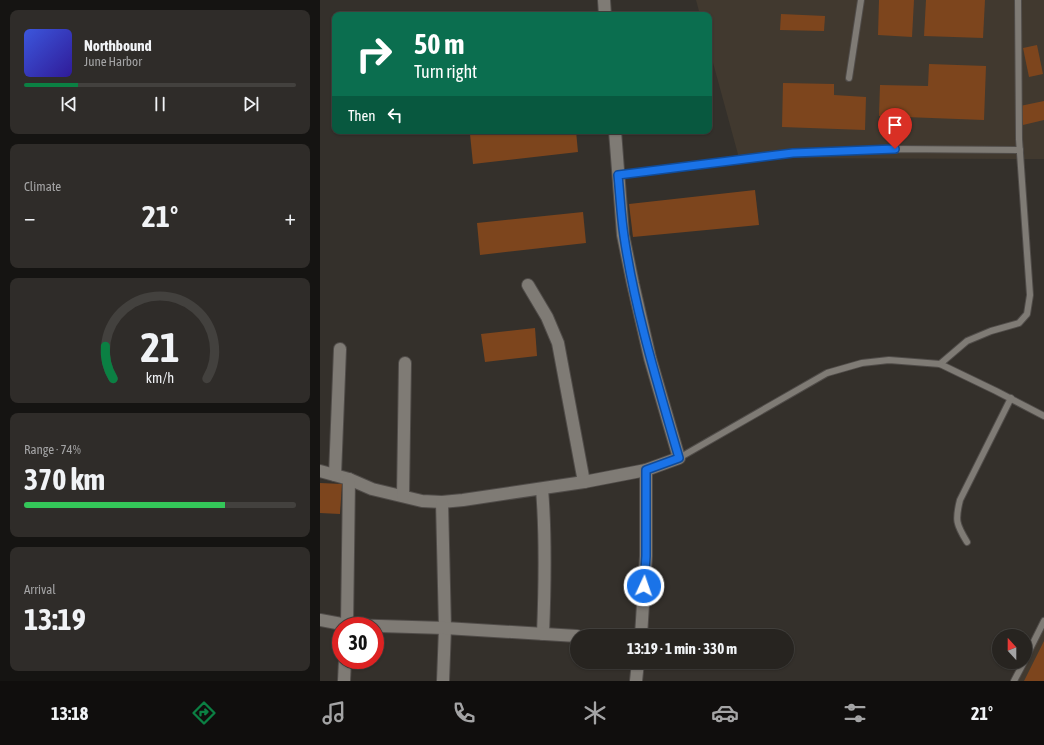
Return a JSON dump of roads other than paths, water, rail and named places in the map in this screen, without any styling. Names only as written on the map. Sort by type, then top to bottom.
[{"type":"street","points":[[604,0],[606,12]]},
{"type":"street","points":[[320,472],[335,475],[372,488],[422,501],[442,502],[584,482],[646,470],[679,458],[650,358],[623,235],[615,134]]},
{"type":"street","points":[[528,285],[547,317],[558,343],[584,482]]},
{"type":"street","points":[[335,475],[340,349]]},
{"type":"street","points":[[403,496],[405,363]]},
{"type":"street","points":[[641,629],[646,556],[646,470]]},
{"type":"street","points":[[347,617],[348,479]]},
{"type":"street","points":[[542,489],[545,520],[546,583],[543,634]]},
{"type":"street","points":[[442,502],[445,628],[444,681]]},
{"type":"street","points":[[320,620],[332,622]]},
{"type":"street","points":[[384,626],[445,628],[570,636]]},
{"type":"street","points":[[344,681],[345,669]]},
{"type":"street","points":[[636,681],[637,669]]},
{"type":"lane","points":[[849,78],[861,0]]},
{"type":"lane","points":[[940,364],[967,341],[991,331],[1020,323],[1027,314],[1030,295],[1020,150],[1018,0]]},
{"type":"lane","points":[[618,175],[793,153],[895,149],[1020,150]]},
{"type":"lane","points":[[679,458],[826,374],[862,363],[889,360],[940,364],[1011,398],[1044,416]]},
{"type":"lane","points":[[967,542],[956,521],[960,500],[1011,398]]},
{"type":"lane","points":[[1032,645],[1044,621]]},
{"type":"lane","points":[[1014,681],[1020,669]]}]
